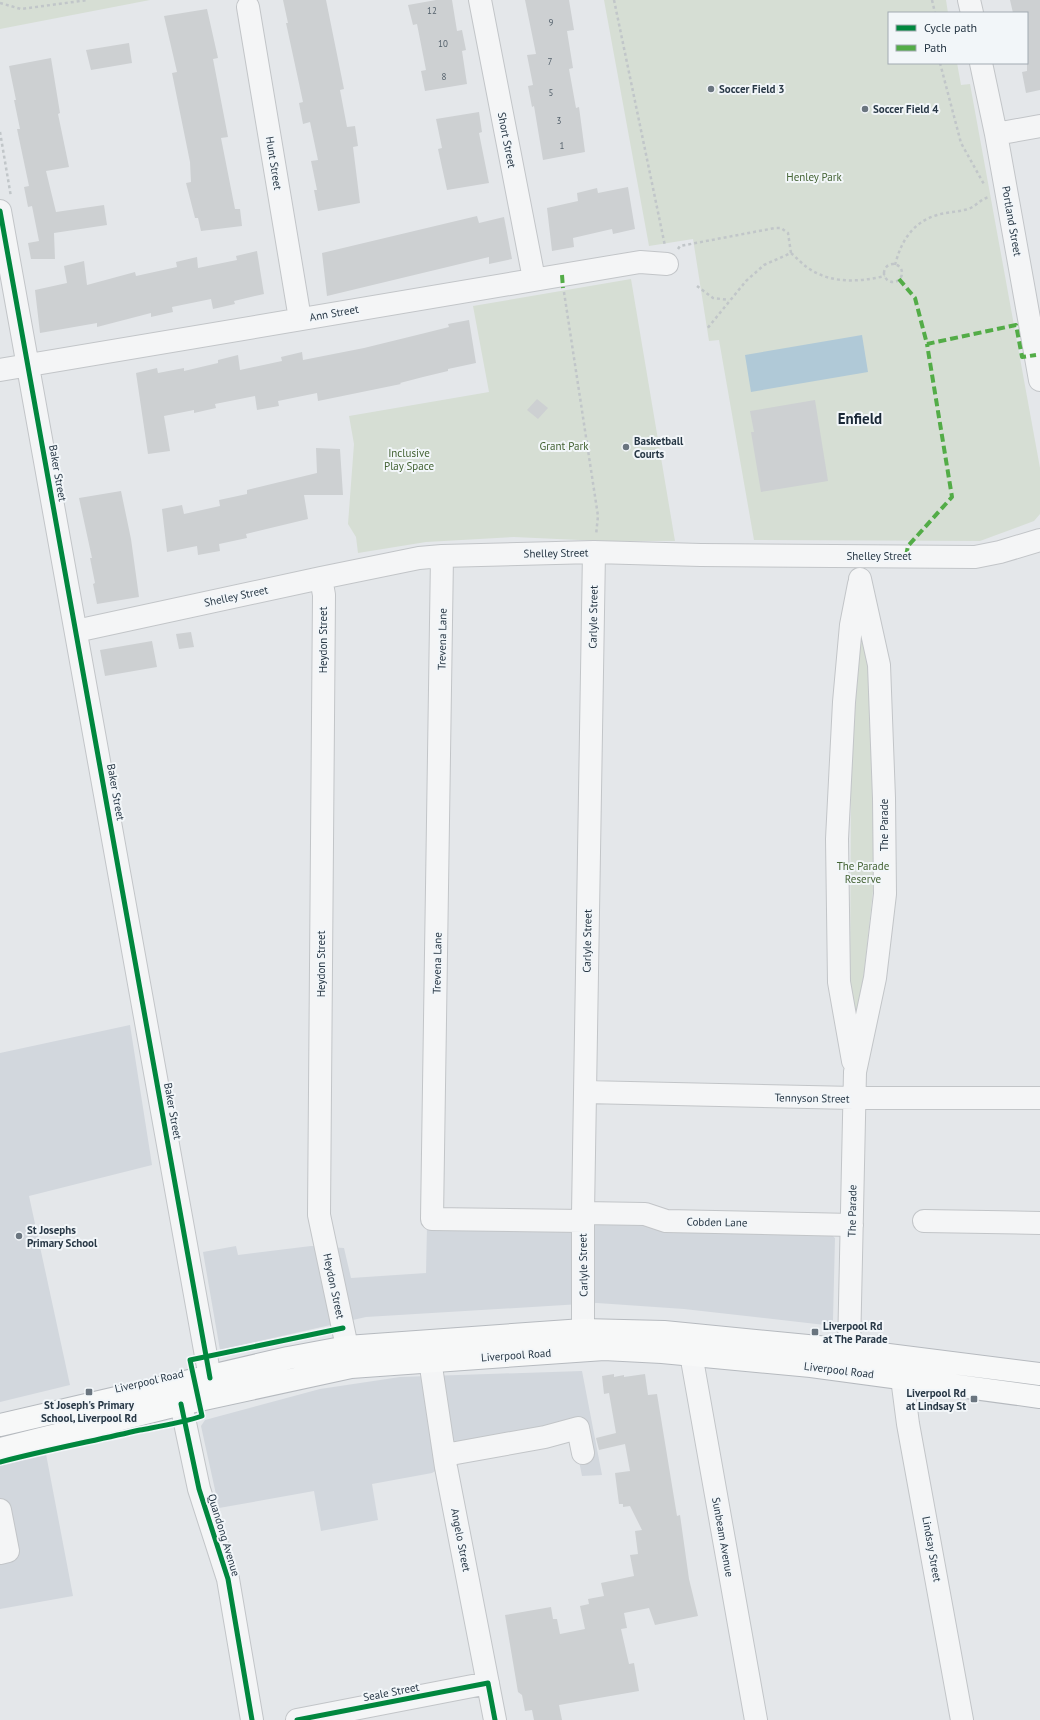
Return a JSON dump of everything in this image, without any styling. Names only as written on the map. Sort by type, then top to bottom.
[{"type":"highway","name":"Liverpool Road","points":[[0,1425],[210,1378],[288,1358],[347,1347],[583,1330],[638,1330],[849,1350],[1040,1374]]},
{"type":"highway","name":"Liverpool Road","points":[[0,1449],[182,1404],[328,1371],[363,1366],[430,1360],[604,1349],[690,1354],[902,1378],[1040,1397]]},
{"type":"street","name":"Short Street","points":[[480,0],[534,279]]},
{"type":"street","points":[[969,0],[972,12]]},
{"type":"street","name":"Hunt Street","points":[[248,7],[300,319]]},
{"type":"street","name":"Portland Street","points":[[981,64],[996,134],[999,196],[1035,321],[1040,380]]},
{"type":"street","points":[[996,134],[1040,126]]},
{"type":"street","name":"Baker Street","points":[[0,211],[29,365],[210,1378]]},
{"type":"street","name":"Ann Street","points":[[0,370],[640,262],[666,255]]},
{"type":"street","name":"Shelley Street","points":[[76,631],[419,558],[594,545],[701,555],[975,557],[1000,552],[1040,540]]},
{"type":"street","name":"Carlyle Street","points":[[583,1330],[583,1217],[594,545]]},
{"type":"street","name":"Trevena Lane","points":[[442,556],[432,1219],[583,1217]]},
{"type":"street","name":"The Parade","points":[[855,1072],[839,982],[837,839],[848,656],[851,625],[860,579],[861,556]]},
{"type":"street","name":"Heydon Street","points":[[321,578],[324,595],[319,1215],[347,1347]]},
{"type":"street","name":"The Parade","points":[[849,1350],[855,1072],[875,978],[885,894],[884,798],[879,664],[860,579]]},
{"type":"street","name":"Tennyson Street","points":[[585,1092],[854,1098],[1040,1098]]},
{"type":"street","name":"Cobden Lane","points":[[583,1217],[645,1214],[666,1222],[852,1225]]},
{"type":"street","points":[[924,1221],[1040,1223]]},
{"type":"street","name":"Sunbeam Avenue","points":[[690,1354],[756,1720]]},
{"type":"street","name":"Angelo Street","points":[[430,1360],[445,1455],[495,1720]]},
{"type":"street","name":"Lindsay Street","points":[[902,1378],[908,1424],[962,1720]]},
{"type":"street","name":"Quandong Avenue","points":[[182,1404],[199,1489],[228,1579],[252,1720]]},
{"type":"street","points":[[445,1455],[545,1437],[578,1428],[583,1453]]},
{"type":"street","points":[[0,1510],[8,1552],[0,1553]]},
{"type":"street","name":"Seale Street","points":[[298,1720],[488,1683]]},
{"type":"path","points":[[0,3],[21,9],[88,0]]},
{"type":"path","points":[[614,0],[666,255]]},
{"type":"path","points":[[932,0],[934,12]]},
{"type":"path","points":[[895,264],[899,250],[908,234],[922,222],[938,214],[970,208],[982,199],[999,196],[961,143],[940,64]]},
{"type":"path","points":[[680,246],[781,228],[788,233],[791,253],[808,268],[824,276],[844,281],[867,280],[884,276]]},
{"type":"path","points":[[706,330],[746,281],[764,265],[791,253]]},
{"type":"path","points":[[884,276],[887,280],[892,282],[899,279],[901,271],[895,264]]},
{"type":"path","points":[[884,276],[886,268],[895,264]]},
{"type":"path","points":[[697,286],[714,298],[730,300]]},
{"type":"path","points":[[563,288],[598,516],[594,545]]},
{"type":"shaded area","name":"St Josephs Primary School","points":[[130,1025],[152,1165],[29,1196],[70,1385],[0,1402],[0,1053]]},
{"type":"shaded area","points":[[601,1220],[650,1221],[655,1229],[827,1231],[835,1238],[833,1320],[825,1325],[684,1309],[597,1303],[366,1317],[220,1350],[203,1252],[236,1246],[238,1255],[311,1246],[344,1248],[351,1278],[426,1273],[427,1226]]},
{"type":"shaded area","points":[[582,1371],[602,1475],[582,1476],[574,1436],[458,1457],[432,1473],[372,1484],[378,1520],[321,1531],[314,1491],[219,1508],[201,1426],[205,1420],[320,1389],[400,1377]]},
{"type":"shaded area","points":[[46,1454],[73,1596],[0,1609],[0,1465]]},
{"type":"green space","points":[[0,0],[150,0],[0,29]]},
{"type":"green space","name":"Henley Park","points":[[604,0],[946,0],[948,12],[888,12],[888,64],[957,64],[961,85],[970,84],[1040,468],[1040,514],[1034,521],[980,541],[754,540],[719,340],[709,341],[693,239],[649,246]]},
{"type":"green space","name":"Grant Park","points":[[631,279],[675,541],[601,541],[514,537],[426,542],[358,553],[356,537],[348,524],[354,444],[349,416],[489,392],[473,306]]},
{"type":"green space","name":"The Parade Reserve","points":[[859,641],[870,647],[875,873],[858,1027],[850,990],[851,773]]},
{"type":"water","points":[[862,335],[868,372],[751,392],[745,355]]},
{"type":"building","points":[[283,0],[326,0],[344,89],[340,90],[347,127],[355,126],[358,146],[353,147],[360,203],[318,211],[314,190],[317,190],[311,161],[318,160],[310,122],[303,124],[299,103],[303,102],[286,23],[288,23]]},
{"type":"building","points":[[436,0],[452,0],[457,31],[462,30],[466,50],[462,51],[467,84],[425,91],[421,71],[426,70],[417,24],[413,25],[408,5]]},
{"type":"building","points":[[525,0],[569,0],[574,30],[567,31],[573,68],[569,69],[576,108],[579,107],[585,152],[543,160],[534,106],[532,107],[528,86],[533,85],[527,55],[536,54]]},
{"type":"building","points":[[1010,0],[1040,0],[1040,90],[1026,93],[1022,72],[1027,71],[1028,64],[1028,12],[1013,12]]},
{"type":"building","points":[[207,9],[218,58],[213,59],[228,137],[221,138],[235,209],[240,209],[242,226],[201,231],[198,218],[195,218],[186,183],[191,182],[190,162],[172,73],[177,72],[164,16]]},
{"type":"building","points":[[129,43],[132,63],[91,70],[86,50]]},
{"type":"building","points":[[51,58],[60,113],[58,114],[69,167],[46,171],[56,212],[104,205],[107,225],[54,233],[55,259],[31,259],[28,243],[39,241],[32,206],[28,207],[24,187],[29,186],[17,129],[20,129],[9,66]]},
{"type":"building","points":[[479,112],[482,132],[479,133],[489,183],[447,190],[438,149],[442,148],[436,119]]},
{"type":"building","points":[[628,187],[635,229],[613,234],[612,229],[573,238],[574,247],[552,251],[547,208],[578,201],[577,193],[597,188],[598,193]]},
{"type":"building","points":[[477,216],[479,223],[504,217],[512,259],[489,264],[489,257],[327,296],[322,253]]},
{"type":"building","points":[[257,251],[264,294],[234,301],[235,304],[213,309],[211,299],[172,307],[173,312],[151,317],[151,313],[97,327],[97,323],[40,333],[35,290],[67,283],[64,266],[84,261],[87,285],[135,272],[136,276],[177,267],[176,262],[197,257],[198,268],[237,260],[236,256]]},
{"type":"building","points":[[469,320],[476,363],[448,369],[448,371],[400,383],[401,384],[318,401],[317,393],[278,401],[279,406],[257,410],[255,396],[215,404],[216,408],[194,413],[194,410],[164,416],[170,451],[148,454],[136,373],[157,368],[158,373],[184,368],[184,371],[218,363],[218,360],[238,355],[240,370],[282,361],[281,357],[302,352],[303,360],[364,348],[449,327],[448,324]]},
{"type":"building","points":[[537,399],[548,408],[538,419],[527,410]]},
{"type":"building","points":[[815,400],[828,481],[761,492],[751,432],[754,432],[750,411]]},
{"type":"building","points":[[316,448],[340,449],[343,495],[304,495],[308,519],[246,534],[247,538],[219,544],[220,551],[198,555],[197,546],[167,552],[162,509],[182,505],[184,514],[220,506],[219,500],[247,494],[247,490],[317,473]]},
{"type":"building","points":[[121,491],[131,539],[139,597],[97,604],[90,558],[92,558],[79,498]]},
{"type":"building","points":[[191,632],[194,647],[179,649],[176,634]]},
{"type":"building","points":[[152,641],[157,667],[105,676],[100,650]]},
{"type":"building","points":[[614,1374],[614,1377],[624,1375],[624,1377],[645,1374],[648,1395],[657,1394],[677,1516],[680,1515],[689,1579],[698,1616],[655,1625],[649,1608],[624,1613],[627,1628],[621,1629],[629,1664],[634,1663],[639,1691],[559,1705],[562,1720],[534,1720],[532,1710],[525,1711],[522,1695],[518,1692],[505,1615],[551,1607],[553,1619],[557,1619],[560,1634],[585,1629],[580,1606],[589,1604],[588,1599],[604,1596],[601,1583],[634,1576],[630,1555],[638,1554],[635,1531],[642,1530],[630,1506],[623,1507],[623,1504],[619,1504],[615,1473],[630,1471],[625,1444],[599,1450],[596,1438],[616,1433],[609,1393],[604,1394],[602,1376]]},
{"type":"marked path","points":[[562,275],[563,288]]},
{"type":"marked path","points":[[899,279],[915,298],[927,344],[1016,325],[1022,357],[1036,355]]},
{"type":"marked path","points":[[906,556],[908,546],[952,497],[927,344]]},
{"type":"cycle path","points":[[0,211],[210,1378]]},
{"type":"cycle path","points":[[0,1462],[202,1416],[190,1360],[343,1328]]},
{"type":"cycle path","points":[[181,1404],[199,1489],[228,1579],[252,1720]]},
{"type":"cycle path","points":[[297,1720],[488,1683],[495,1720]]},
{"type":"place","name":"Soccer Field 3","points":[[711,89]]},
{"type":"place","name":"Soccer Field 4","points":[[865,109]]},
{"type":"place","name":"Basketball Courts","points":[[626,447]]},
{"type":"place","name":"St Josephs Primary School","points":[[19,1236]]},
{"type":"place","name":"Liverpool Rd at The Parade","points":[[815,1332]]},
{"type":"place","name":"St Joseph's Primary School, Liverpool Rd","points":[[89,1392]]},
{"type":"place","name":"Liverpool Rd at Lindsay St","points":[[974,1399]]},
{"type":"district","name":"Enfield","points":[[860,419]]},
{"type":"park label","name":"Inclusive Play Space","points":[[409,459]]}]
